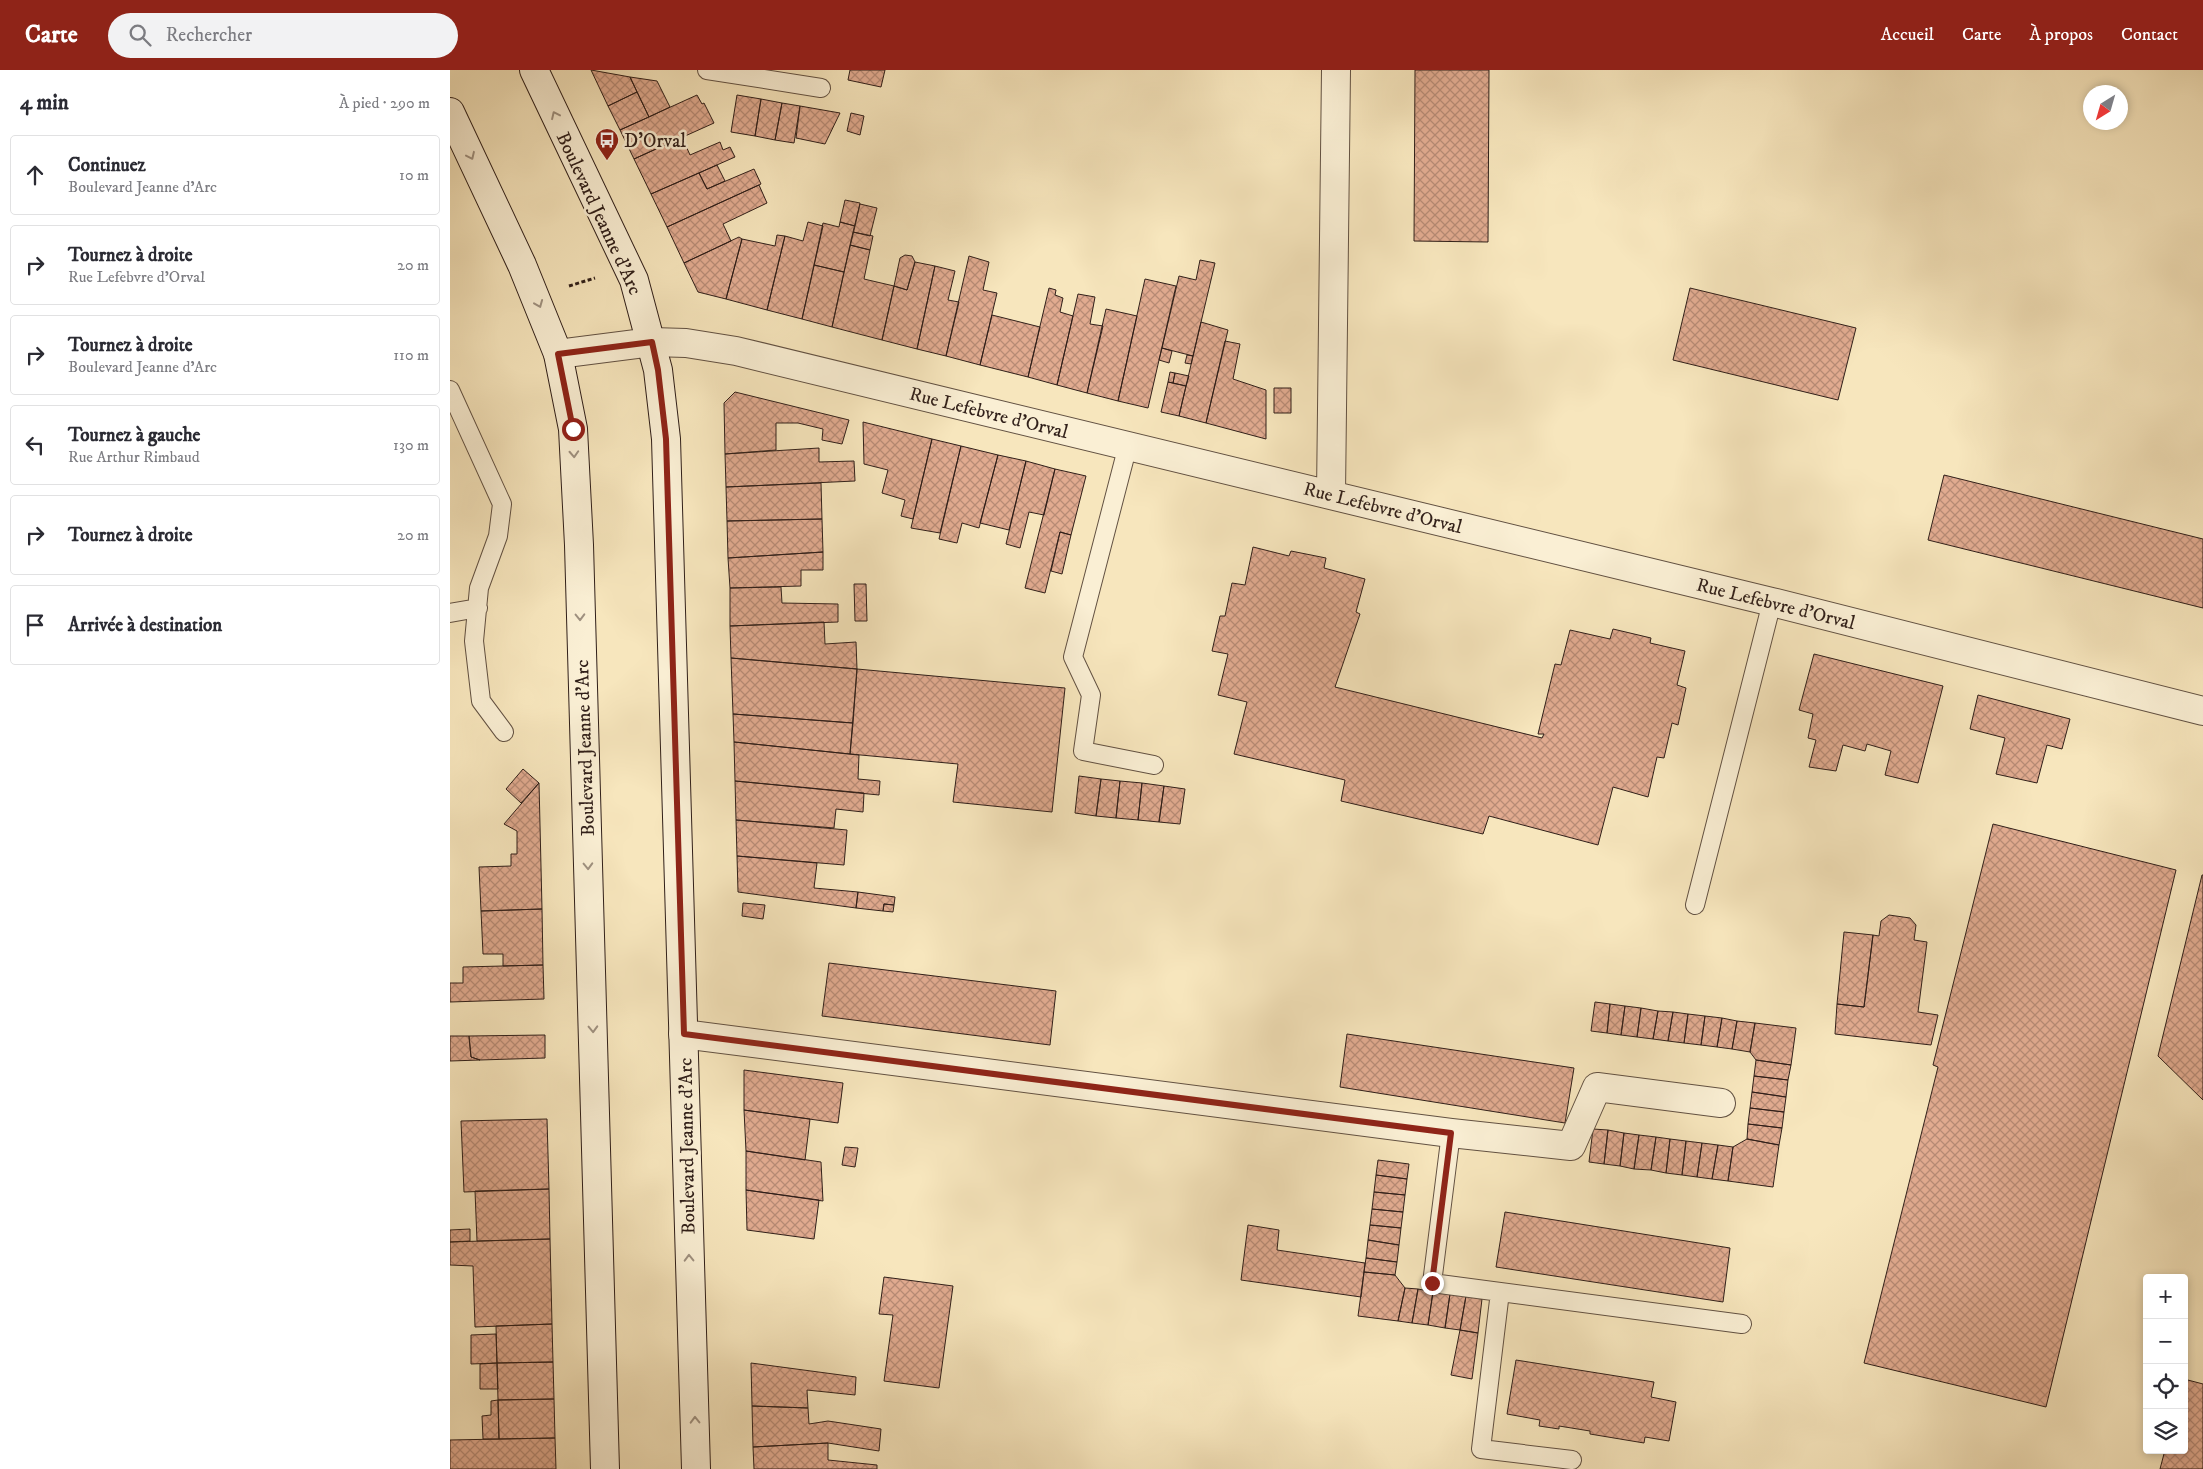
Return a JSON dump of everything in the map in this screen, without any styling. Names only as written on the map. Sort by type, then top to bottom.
[{"type":"street","name":"Boulevard Jeanne d'Arc","points":[[534,70],[634,280],[658,370],[666,439],[696,1469]]},
{"type":"street","points":[[1331,494],[1336,70]]},
{"type":"street","name":"Boulevard Jeanne d'Arc","points":[[450,112],[535,296],[558,354],[573,429],[579,545],[605,1469]]},
{"type":"street","name":"Rue Lefebvre d'Orval","points":[[558,354],[652,342],[706,345],[736,351],[1772,602],[2203,711]]},
{"type":"street","points":[[684,1034],[1451,1133],[1571,1146],[1597,1087],[1721,1103]]},
{"type":"lane","points":[[707,70],[821,88]]},
{"type":"lane","points":[[450,390],[502,504],[498,536],[479,588],[474,641],[481,701],[504,732]]},
{"type":"lane","points":[[1128,445],[1073,657],[1091,695],[1083,751],[1154,765]]},
{"type":"lane","points":[[1695,905],[1772,602]]},
{"type":"lane","points":[[450,613],[478,608]]},
{"type":"lane","points":[[1451,1133],[1432,1283],[1742,1324]]},
{"type":"lane","points":[[1500,1292],[1481,1449],[1572,1460]]},
{"type":"path","points":[[535,296],[594,278],[634,280]]},
{"type":"building","points":[[591,70],[630,77],[637,92],[608,106]]},
{"type":"building","points":[[850,70],[885,70],[881,87],[848,80]]},
{"type":"building","points":[[1415,70],[1489,70],[1488,242],[1414,241]]},
{"type":"building","points":[[630,77],[657,81],[670,107],[649,117]]},
{"type":"building","points":[[637,92],[649,117],[620,130],[608,106]]},
{"type":"building","points":[[697,95],[702,104],[704,103],[714,123],[634,159],[620,130]]},
{"type":"building","points":[[737,95],[761,99],[755,136],[731,132]]},
{"type":"building","points":[[761,99],[782,103],[775,140],[755,136]]},
{"type":"building","points":[[782,103],[800,106],[794,143],[775,140]]},
{"type":"building","points":[[800,106],[840,113],[825,144],[796,138]]},
{"type":"building","points":[[851,113],[864,116],[860,135],[847,131]]},
{"type":"building","points":[[682,137],[690,155],[720,142],[723,150],[730,147],[735,157],[651,194],[634,159]]},
{"type":"building","points":[[717,165],[725,181],[707,189],[699,173]]},
{"type":"building","points":[[754,169],[761,184],[667,227],[651,194],[699,173],[707,189]]},
{"type":"building","points":[[759,185],[767,203],[723,224],[731,241],[684,263],[667,227]]},
{"type":"building","points":[[845,200],[860,203],[855,226],[840,222]]},
{"type":"building","points":[[860,204],[877,208],[870,236],[853,232]]},
{"type":"building","points":[[808,222],[823,226],[802,319],[767,310],[785,236],[803,241]]},
{"type":"building","points":[[840,222],[855,226],[844,272],[814,265],[823,223],[839,227]]},
{"type":"building","points":[[853,232],[873,236],[870,250],[850,245]]},
{"type":"building","points":[[777,235],[785,236],[767,310],[726,299],[742,239],[775,246]]},
{"type":"building","points":[[739,237],[742,239],[726,299],[698,292],[684,263]]},
{"type":"building","points":[[850,245],[870,250],[864,279],[894,286],[882,340],[832,327]]},
{"type":"building","points":[[905,255],[912,256],[915,262],[907,290],[894,286],[900,258]]},
{"type":"building","points":[[969,256],[989,262],[983,290],[997,293],[980,365],[946,356]]},
{"type":"building","points":[[1200,260],[1215,263],[1193,356],[1162,348],[1179,276],[1196,280]]},
{"type":"building","points":[[915,262],[935,266],[917,349],[882,340],[894,286],[907,290]]},
{"type":"building","points":[[814,265],[844,272],[832,327],[802,319]]},
{"type":"building","points":[[935,266],[955,271],[948,300],[959,302],[946,356],[917,349]]},
{"type":"building","points":[[1145,279],[1176,286],[1148,408],[1118,401]]},
{"type":"building","points":[[1049,288],[1056,290],[1055,295],[1063,298],[1060,312],[1073,316],[1057,385],[1028,377]]},
{"type":"building","points":[[1690,288],[1856,328],[1838,400],[1673,360]]},
{"type":"building","points":[[1078,294],[1095,297],[1090,324],[1103,326],[1087,393],[1057,385]]},
{"type":"building","points":[[1106,309],[1137,316],[1118,401],[1087,393]]},
{"type":"building","points":[[992,315],[1040,327],[1028,377],[980,365]]},
{"type":"building","points":[[1201,322],[1228,330],[1206,423],[1179,416]]},
{"type":"building","points":[[1225,341],[1240,344],[1233,379],[1266,390],[1266,439],[1206,423]]},
{"type":"building","points":[[1162,348],[1172,351],[1169,363],[1159,360]]},
{"type":"building","points":[[1187,355],[1193,356],[1191,364],[1185,363]]},
{"type":"building","points":[[1170,372],[1175,373],[1173,383],[1168,382]]},
{"type":"building","points":[[1175,373],[1189,376],[1186,386],[1173,383]]},
{"type":"building","points":[[1168,382],[1186,386],[1179,416],[1161,412]]},
{"type":"building","points":[[1274,388],[1291,388],[1291,413],[1274,413]]},
{"type":"building","points":[[735,392],[849,420],[842,444],[822,440],[823,429],[798,423],[776,423],[776,450],[725,454],[724,403]]},
{"type":"building","points":[[863,422],[932,439],[913,519],[901,516],[905,500],[882,493],[888,470],[864,464]]},
{"type":"building","points":[[932,439],[961,446],[940,533],[911,528]]},
{"type":"building","points":[[961,446],[998,455],[979,528],[962,523],[957,543],[939,539]]},
{"type":"building","points":[[819,448],[819,462],[854,461],[855,481],[726,487],[725,454]]},
{"type":"building","points":[[998,455],[1026,461],[1009,530],[980,523]]},
{"type":"building","points":[[1026,461],[1055,469],[1044,515],[1029,512],[1020,548],[1006,544]]},
{"type":"building","points":[[1055,469],[1086,476],[1071,535],[1060,532],[1045,593],[1025,588]]},
{"type":"building","points":[[1944,475],[2203,539],[2203,608],[1928,540]]},
{"type":"building","points":[[821,483],[822,519],[727,521],[726,487]]},
{"type":"building","points":[[822,519],[823,552],[728,558],[727,521]]},
{"type":"building","points":[[1060,532],[1071,535],[1062,574],[1051,571]]},
{"type":"building","points":[[1253,547],[1289,556],[1291,551],[1326,558],[1324,568],[1365,579],[1356,612],[1360,614],[1335,687],[1542,738],[1544,734],[1538,734],[1555,664],[1561,665],[1570,630],[1610,639],[1613,629],[1651,638],[1650,643],[1685,651],[1677,685],[1686,688],[1678,725],[1672,723],[1664,758],[1657,757],[1648,797],[1613,787],[1598,845],[1489,816],[1483,834],[1341,801],[1345,780],[1234,754],[1247,702],[1218,695],[1228,654],[1212,651],[1220,616],[1225,616],[1232,583],[1245,585]]},
{"type":"building","points":[[823,552],[823,570],[801,570],[801,586],[730,588],[728,558]]},
{"type":"building","points":[[854,584],[866,584],[867,621],[855,621]]},
{"type":"building","points":[[781,587],[782,603],[838,604],[838,622],[730,626],[730,588]]},
{"type":"building","points":[[824,622],[825,644],[856,642],[857,669],[731,658],[730,626]]},
{"type":"building","points":[[1814,654],[1943,686],[1918,783],[1885,775],[1891,751],[1867,744],[1865,751],[1843,745],[1836,771],[1809,767],[1816,740],[1808,738],[1813,714],[1799,710]]},
{"type":"building","points":[[731,658],[857,669],[853,723],[733,714]]},
{"type":"building","points":[[857,669],[1065,688],[1052,812],[953,802],[958,764],[850,754]]},
{"type":"building","points":[[1978,695],[2070,719],[2062,749],[2047,745],[2037,783],[1996,774],[2005,738],[1970,729]]},
{"type":"building","points":[[733,714],[853,723],[850,754],[734,742]]},
{"type":"building","points":[[734,742],[859,755],[858,779],[880,781],[879,795],[735,781]]},
{"type":"building","points":[[523,769],[539,783],[521,803],[506,789]]},
{"type":"building","points":[[1079,776],[1101,779],[1096,816],[1075,813]]},
{"type":"building","points":[[1101,779],[1120,781],[1116,818],[1096,816]]},
{"type":"building","points":[[735,781],[864,793],[863,812],[836,809],[834,828],[736,820]]},
{"type":"building","points":[[1120,781],[1142,783],[1138,820],[1116,818]]},
{"type":"building","points":[[539,783],[542,909],[481,911],[479,867],[511,866],[511,854],[517,854],[517,831],[504,824]]},
{"type":"building","points":[[1142,783],[1164,786],[1159,822],[1138,820]]},
{"type":"building","points":[[1164,786],[1185,789],[1180,824],[1159,822]]},
{"type":"building","points":[[736,820],[847,830],[844,865],[737,856]]},
{"type":"building","points":[[1993,824],[2176,870],[2046,1407],[1864,1363],[1938,1067],[1933,1065]]},
{"type":"building","points":[[737,856],[817,863],[814,888],[858,892],[856,908],[738,892]]},
{"type":"building","points":[[2203,875],[2203,1100],[2158,1056]]},
{"type":"building","points":[[858,892],[895,897],[894,905],[884,904],[883,911],[856,908]]},
{"type":"building","points":[[743,903],[765,905],[763,919],[742,916]]},
{"type":"building","points":[[884,904],[894,905],[893,912],[883,911]]},
{"type":"building","points":[[542,909],[543,965],[503,966],[503,954],[483,954],[481,911]]},
{"type":"building","points":[[1889,915],[1910,918],[1916,925],[1914,940],[1927,942],[1918,1012],[1938,1015],[1931,1045],[1835,1034],[1837,1004],[1864,1007],[1873,935],[1879,936],[1881,921]]},
{"type":"building","points":[[1844,932],[1873,935],[1864,1007],[1837,1004]]},
{"type":"building","points":[[829,963],[1056,991],[1050,1045],[822,1016]]},
{"type":"building","points":[[543,965],[544,999],[450,1002],[450,983],[463,983],[463,967]]},
{"type":"building","points":[[1595,1002],[1610,1004],[1607,1033],[1591,1031]]},
{"type":"building","points":[[1610,1004],[1625,1006],[1621,1035],[1607,1033]]},
{"type":"building","points":[[1625,1006],[1641,1008],[1637,1037],[1621,1035]]},
{"type":"building","points":[[1641,1008],[1658,1011],[1653,1039],[1637,1037]]},
{"type":"building","points":[[1658,1011],[1673,1012],[1668,1041],[1653,1039]]},
{"type":"building","points":[[1673,1012],[1688,1014],[1684,1043],[1668,1041]]},
{"type":"building","points":[[1688,1014],[1705,1016],[1701,1045],[1684,1043]]},
{"type":"building","points":[[1705,1016],[1722,1018],[1717,1047],[1701,1045]]},
{"type":"building","points":[[1722,1018],[1737,1021],[1732,1049],[1717,1047]]},
{"type":"building","points":[[1737,1021],[1755,1023],[1750,1052],[1732,1049]]},
{"type":"building","points":[[1755,1023],[1796,1028],[1791,1065],[1756,1060],[1750,1052]]},
{"type":"building","points":[[1347,1034],[1574,1068],[1565,1123],[1340,1087]]},
{"type":"building","points":[[545,1035],[545,1058],[480,1060],[471,1057],[469,1036]]},
{"type":"building","points":[[450,1036],[469,1036],[471,1057],[480,1060],[450,1061]]},
{"type":"building","points":[[1756,1060],[1791,1065],[1788,1080],[1754,1076]]},
{"type":"building","points":[[744,1070],[843,1083],[838,1123],[744,1110]]},
{"type":"building","points":[[1754,1076],[1788,1080],[1786,1097],[1752,1092]]},
{"type":"building","points":[[1752,1092],[1786,1097],[1784,1112],[1750,1108]]},
{"type":"building","points":[[1750,1108],[1784,1112],[1782,1128],[1748,1124]]},
{"type":"building","points":[[744,1110],[810,1119],[805,1160],[746,1151]]},
{"type":"building","points":[[547,1119],[549,1189],[464,1192],[461,1121]]},
{"type":"building","points":[[1748,1124],[1782,1128],[1779,1145],[1747,1139]]},
{"type":"building","points":[[1593,1129],[1608,1130],[1604,1164],[1589,1162]]},
{"type":"building","points":[[1608,1130],[1624,1133],[1620,1166],[1604,1164]]},
{"type":"building","points":[[1624,1133],[1639,1135],[1634,1169],[1620,1166]]},
{"type":"building","points":[[1639,1135],[1656,1137],[1651,1170],[1634,1169]]},
{"type":"building","points":[[1656,1137],[1670,1139],[1666,1173],[1651,1170]]},
{"type":"building","points":[[1670,1139],[1686,1141],[1682,1175],[1666,1173]]},
{"type":"building","points":[[1747,1139],[1779,1145],[1773,1187],[1728,1181],[1733,1147]]},
{"type":"building","points":[[1686,1141],[1702,1143],[1697,1177],[1682,1175]]},
{"type":"building","points":[[1702,1143],[1718,1145],[1712,1179],[1697,1177]]},
{"type":"building","points":[[1718,1145],[1733,1147],[1728,1181],[1712,1179]]},
{"type":"building","points":[[845,1147],[858,1148],[855,1167],[842,1165]]},
{"type":"building","points":[[746,1151],[821,1162],[823,1201],[746,1190]]},
{"type":"building","points":[[1378,1160],[1409,1164],[1407,1179],[1376,1175]]},
{"type":"building","points":[[1376,1175],[1407,1179],[1405,1195],[1374,1192]]},
{"type":"building","points":[[549,1189],[550,1239],[477,1241],[475,1191]]},
{"type":"building","points":[[746,1190],[819,1200],[814,1239],[747,1230]]},
{"type":"building","points":[[1374,1192],[1405,1195],[1403,1212],[1372,1209]]},
{"type":"building","points":[[1372,1209],[1403,1212],[1401,1228],[1370,1225]]},
{"type":"building","points":[[1505,1212],[1730,1248],[1723,1302],[1496,1267]]},
{"type":"building","points":[[1248,1225],[1279,1230],[1277,1250],[1365,1263],[1361,1297],[1241,1280]]},
{"type":"building","points":[[1370,1225],[1401,1228],[1399,1245],[1368,1240]]},
{"type":"building","points":[[470,1229],[470,1241],[450,1242],[450,1230]]},
{"type":"building","points":[[550,1239],[552,1324],[475,1327],[473,1266],[450,1265],[450,1242]]},
{"type":"building","points":[[1368,1240],[1399,1245],[1397,1262],[1366,1258]]},
{"type":"building","points":[[1366,1258],[1397,1262],[1395,1275],[1364,1272]]},
{"type":"building","points":[[1364,1272],[1395,1275],[1405,1288],[1398,1321],[1358,1316]]},
{"type":"building","points":[[884,1277],[953,1286],[939,1388],[884,1381],[893,1315],[879,1314]]},
{"type":"building","points":[[1405,1288],[1418,1289],[1412,1323],[1398,1321]]},
{"type":"building","points":[[1418,1289],[1433,1292],[1428,1325],[1412,1323]]},
{"type":"building","points":[[1433,1292],[1450,1294],[1445,1328],[1428,1325]]},
{"type":"building","points":[[1450,1294],[1466,1296],[1460,1330],[1445,1328]]},
{"type":"building","points":[[1466,1296],[1482,1299],[1478,1333],[1460,1330]]},
{"type":"building","points":[[552,1324],[553,1362],[497,1363],[496,1326]]},
{"type":"building","points":[[1460,1330],[1478,1333],[1472,1379],[1451,1375]]},
{"type":"building","points":[[496,1334],[497,1363],[471,1364],[471,1335]]},
{"type":"building","points":[[1516,1360],[1654,1382],[1651,1397],[1676,1402],[1669,1441],[1645,1437],[1644,1443],[1590,1434],[1590,1431],[1559,1426],[1559,1429],[1539,1426],[1540,1420],[1507,1414]]},
{"type":"building","points":[[553,1362],[554,1399],[498,1400],[497,1363]]},
{"type":"building","points":[[497,1363],[498,1389],[480,1389],[480,1364]]},
{"type":"building","points":[[751,1363],[856,1377],[855,1395],[807,1390],[808,1408],[752,1406]]},
{"type":"building","points":[[2188,1380],[2203,1384],[2203,1469],[2160,1469],[2164,1454],[2188,1454]]},
{"type":"building","points":[[554,1399],[555,1438],[499,1439],[498,1400]]},
{"type":"building","points":[[498,1400],[499,1439],[483,1439],[482,1416],[491,1415],[491,1401]]},
{"type":"building","points":[[752,1406],[808,1408],[809,1424],[828,1421],[881,1429],[879,1451],[828,1443],[753,1447]]},
{"type":"building","points":[[555,1438],[556,1469],[450,1469],[450,1440]]},
{"type":"building","points":[[828,1443],[828,1460],[877,1465],[877,1469],[754,1469],[753,1447]]},
{"type":"place","name":"D'Orval","points":[[607,161]]},
{"type":"route","points":[[573,429],[558,354],[652,342],[658,370],[666,439],[684,1034],[1451,1133],[1432,1283]]}]
